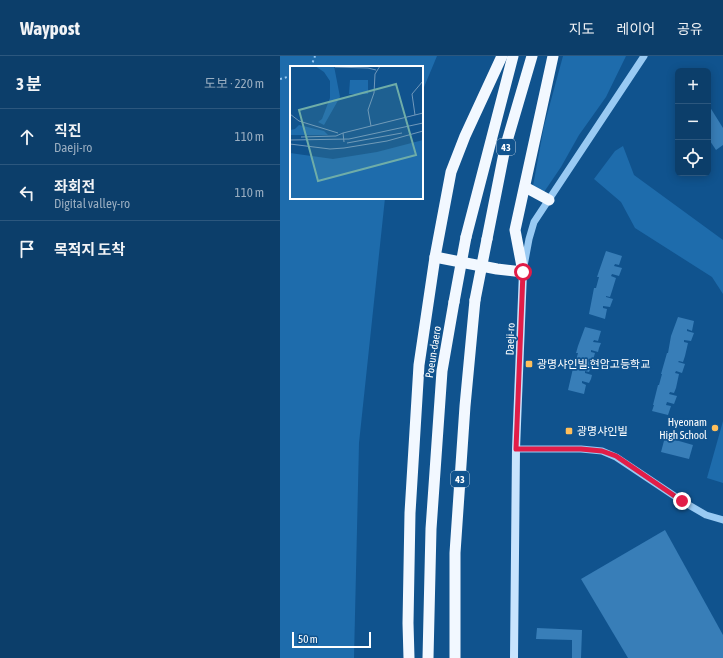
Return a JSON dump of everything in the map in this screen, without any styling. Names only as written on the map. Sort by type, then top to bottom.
[{"type":"highway","points":[[409,658],[408,623],[410,513],[419,365],[435,257],[451,172],[465,136],[502,56]]},
{"type":"highway","name":"Poeun-daero","points":[[428,658],[431,529],[442,371],[466,237],[513,56]]},
{"type":"highway","name":"43","points":[[455,658],[455,553],[465,406],[475,300],[506,148],[532,56]]},
{"type":"highway","points":[[435,257],[497,269],[523,272],[515,230],[554,56]]},
{"type":"highway","points":[[525,187],[548,200]]},
{"type":"main road","name":"Daeji-ro","points":[[514,658],[516,449],[523,272]]},
{"type":"street","name":"Daeji-ro","points":[[523,272],[529,239],[534,222],[644,56]]},
{"type":"street","points":[[516,449],[581,449],[602,451],[616,456],[706,516],[723,520]]},
{"type":"path","points":[[311,66],[315,56]]},
{"type":"path","points":[[280,79],[290,76]]},
{"type":"shaded area","points":[[280,56],[437,56],[423,90],[423,66],[290,66],[290,199],[385,199],[359,443],[354,658],[280,658]]},
{"type":"shaded area","points":[[563,56],[626,56],[606,97],[579,135],[561,167],[544,192],[533,186],[544,126]]},
{"type":"shaded area","points":[[623,146],[634,175],[723,240],[723,294],[712,277],[635,228],[621,202],[594,179],[615,151]]},
{"type":"shaded area","points":[[723,421],[723,483],[707,478]]},
{"type":"building","points":[[711,109],[723,128],[723,145],[716,150],[711,142]]},
{"type":"building","points":[[606,251],[622,256],[619,265],[615,264],[614,266],[622,268],[619,276],[612,274],[611,276],[616,278],[610,297],[606,296],[613,299],[610,307],[603,306],[603,308],[607,309],[605,319],[589,314],[594,288],[596,288],[599,277],[597,277]]},
{"type":"building","points":[[678,317],[694,321],[692,331],[687,329],[687,331],[694,333],[691,341],[684,340],[684,342],[688,343],[685,356],[683,362],[678,362],[685,364],[682,373],[676,371],[675,373],[679,374],[676,388],[674,393],[670,392],[669,394],[677,396],[674,404],[667,402],[666,405],[671,406],[668,415],[652,411],[668,353],[671,336]]},
{"type":"building","points":[[585,327],[601,331],[598,341],[594,340],[593,342],[601,343],[598,352],[591,350],[591,352],[595,353],[589,372],[585,371],[585,373],[592,375],[589,383],[582,381],[582,383],[586,385],[584,394],[568,390],[578,353],[576,353]]},
{"type":"building","points":[[665,437],[693,445],[689,459],[661,452]]},
{"type":"building","points":[[665,530],[723,635],[723,658],[628,658],[581,579]]},
{"type":"building","points":[[537,628],[582,630],[581,658],[572,658],[572,640],[536,639]]},
{"type":"place","name":"광명샤인빌.현암고등학교","points":[[529,364]]},
{"type":"place","name":"Hyeonam High School","points":[[715,428]]},
{"type":"place","name":"광명샤인빌","points":[[569,431]]},
{"type":"route","points":[[523,272],[516,449],[581,449],[602,451],[616,456],[682,501]]}]
